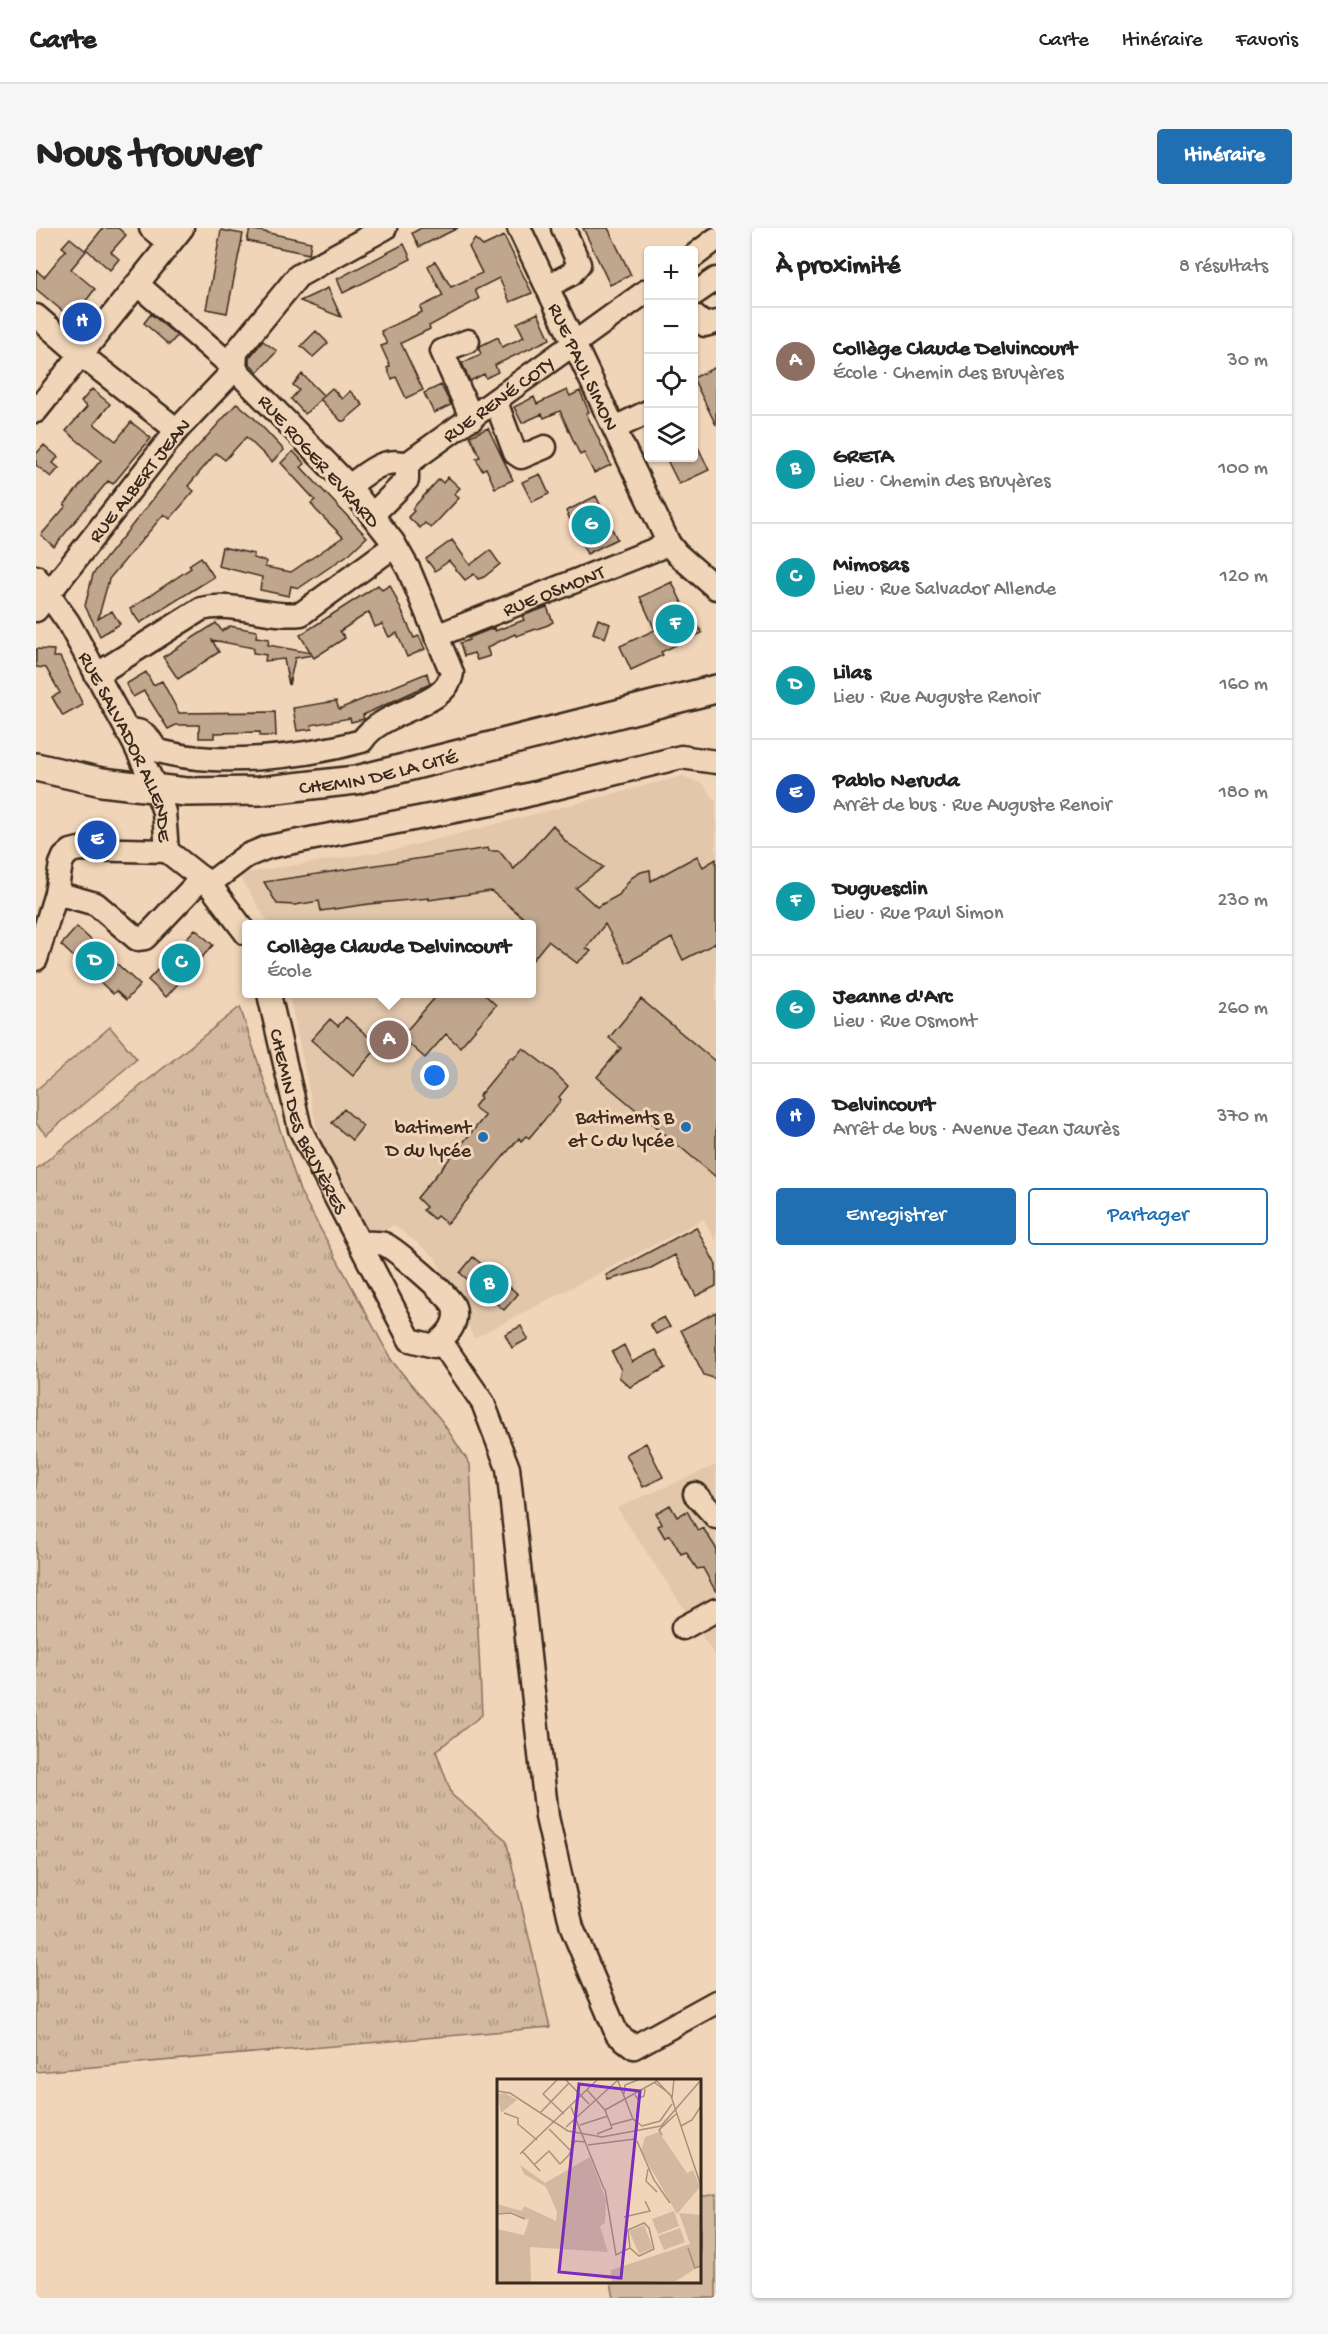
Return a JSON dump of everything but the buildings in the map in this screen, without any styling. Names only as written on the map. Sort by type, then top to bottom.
[{"type":"main road","name":"CHEMIN DE LA CITÉ","points":[[36,767],[102,782],[156,789],[186,792],[259,791],[356,780],[716,690]]},
{"type":"street","points":[[36,411],[176,236],[152,228]]},
{"type":"street","points":[[235,369],[236,352],[298,276],[386,228]]},
{"type":"street","name":"RUE PAUL SIMON","points":[[519,228],[669,544],[677,554],[716,588]]},
{"type":"street","points":[[548,286],[572,274],[579,264],[563,228]]},
{"type":"street","points":[[698,252],[716,239]]},
{"type":"street","points":[[698,291],[716,279]]},
{"type":"street","name":"RUE ROGER EVRARD","points":[[137,284],[235,369],[349,486],[393,542],[409,570],[452,673]]},
{"type":"street","name":"RUE RENÉ COTY","points":[[349,486],[385,463],[395,461],[407,464],[644,293]]},
{"type":"street","points":[[36,316],[80,354],[177,430]]},
{"type":"street","points":[[698,320],[705,325],[716,322]]},
{"type":"street","points":[[468,341],[442,351],[472,419]]},
{"type":"street","name":"RUE ALBERT JEAN","points":[[41,594],[177,430],[235,369]]},
{"type":"street","points":[[496,402],[515,453],[521,457],[545,447]]},
{"type":"street","points":[[615,428],[644,414]]},
{"type":"street","points":[[372,515],[407,480],[407,464]]},
{"type":"street","name":"RUE OSMONT","points":[[436,636],[669,544]]},
{"type":"street","points":[[96,675],[201,609],[217,605],[283,616],[301,614],[394,546]]},
{"type":"street","name":"RUE SALVADOR ALLENDE","points":[[41,594],[68,622],[127,730],[156,789],[164,812],[167,851],[206,881],[242,928]]},
{"type":"street","name":"CHEMIN DE LA CITÉ","points":[[127,730],[136,729],[148,736],[156,750],[178,757],[278,758],[362,741],[369,731],[380,723],[440,695],[450,683],[452,673]]},
{"type":"street","points":[[56,893],[96,904],[137,939],[145,938],[206,881],[246,856],[268,848],[491,804],[681,757],[716,762]]},
{"type":"street","points":[[36,959],[56,893],[61,864],[64,857],[71,851],[79,849],[167,851]]},
{"type":"street","name":"CHEMIN DES BRUYÈRES","points":[[270,998],[300,1129],[410,1340],[434,1346],[440,1340]]},
{"type":"street","points":[[360,1243],[383,1244],[438,1287],[454,1306],[454,1319],[450,1333],[440,1340],[483,1403],[508,1468],[547,1817],[575,1935],[617,2034],[634,2047],[716,2002]]},
{"type":"street","points":[[694,1494],[716,1517]]},
{"type":"street","points":[[683,1628],[716,1610]]},
{"type":"shaded area","points":[[683,776],[704,785],[716,802],[716,1242],[704,1219],[474,1338],[435,1257],[394,1225],[381,1233],[365,1230],[323,1157],[290,998],[536,998],[536,920],[267,920],[238,874],[399,849]]},
{"type":"shaded area","points":[[716,1465],[716,1657],[617,1508]]},
{"type":"green space","points":[[240,1007],[300,1191],[392,1361],[441,1420],[470,1464],[482,1715],[436,1751],[452,1795],[506,1840],[550,2027],[36,2072],[36,1169]]},
{"type":"green space","points":[[110,1027],[137,1059],[46,1135],[36,1123],[36,1090]]},
{"type":"green space","points":[[716,2194],[716,2298],[614,2298],[611,2283],[701,2283],[701,2197]]},
{"type":"place","name":"Delvincourt","points":[[82,322]]},
{"type":"place","name":"Jeanne d'Arc","points":[[591,525]]},
{"type":"place","name":"Duguesclin","points":[[675,624]]},
{"type":"place","name":"Pablo Neruda","points":[[97,840]]},
{"type":"place","name":"Lilas","points":[[95,961]]},
{"type":"place","name":"Mimosas","points":[[181,963]]},
{"type":"place","name":"Collège Claude Delvincourt","points":[[389,1040]]},
{"type":"place","name":"Batiments B et C du lycée","points":[[686,1127]]},
{"type":"place","name":"batiment D du lycée","points":[[483,1137]]},
{"type":"place","name":"GRETA","points":[[489,1284]]}]
